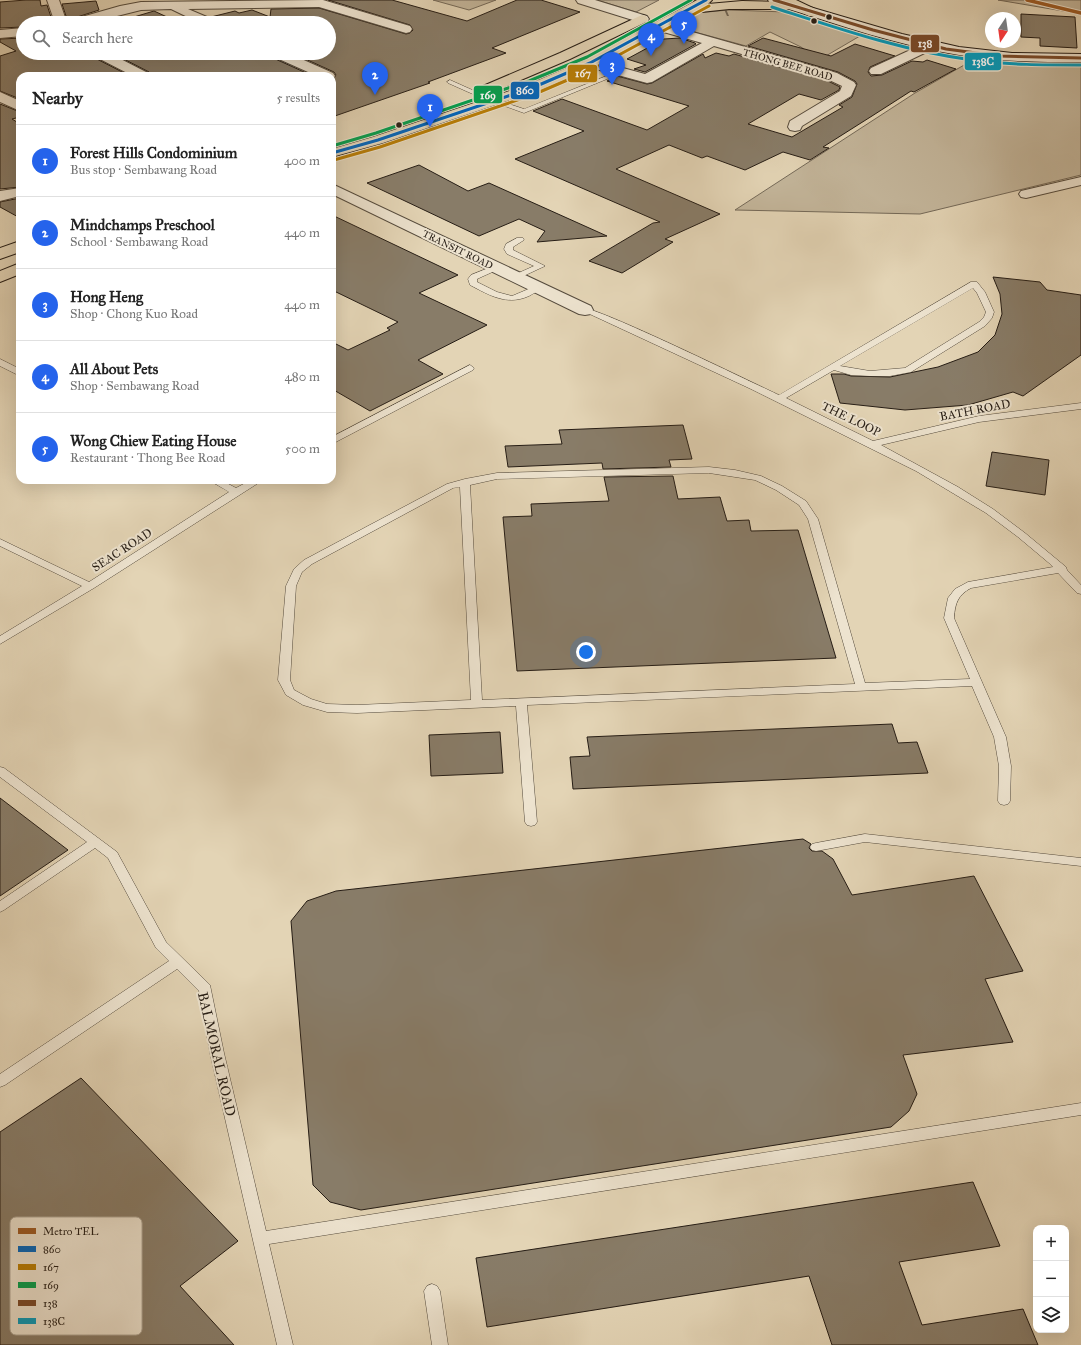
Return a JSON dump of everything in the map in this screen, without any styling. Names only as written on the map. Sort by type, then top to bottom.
[{"type":"main road","points":[[336,137],[476,94],[565,56],[643,19],[682,5],[706,0]]},
{"type":"main road","points":[[336,152],[532,88],[590,63],[657,26],[682,5],[789,3]]},
{"type":"main road","points":[[0,254],[16,248]]},
{"type":"main road","points":[[0,277],[16,270]]},
{"type":"street","points":[[53,0],[59,16]]},
{"type":"street","points":[[582,0],[643,19]]},
{"type":"street","points":[[774,0],[789,3],[813,13],[930,45],[971,53],[1011,57],[1081,58]]},
{"type":"street","points":[[100,16],[124,9],[168,5],[320,3],[406,29]]},
{"type":"street","points":[[168,5],[194,16]]},
{"type":"street","name":"THONG BEE ROAD","points":[[657,26],[832,76],[848,85],[846,93],[795,124],[795,127]]},
{"type":"street","points":[[0,34],[16,33]]},
{"type":"street","points":[[590,63],[647,79],[713,42]]},
{"type":"street","points":[[876,71],[930,45]]},
{"type":"street","points":[[112,60],[135,72]]},
{"type":"street","points":[[293,60],[319,72]]},
{"type":"street","points":[[0,96],[16,105]]},
{"type":"street","points":[[1026,194],[1081,180]]},
{"type":"street","name":"TRANSIT ROAD","points":[[336,190],[585,310]]},
{"type":"street","points":[[0,196],[16,193]]},
{"type":"lane","points":[[494,101],[524,112],[621,72]]},
{"type":"lane","points":[[450,82],[476,94]]},
{"type":"lane","points":[[517,277],[541,266],[510,252],[508,249],[509,246],[520,240]]},
{"type":"lane","points":[[496,267],[474,276],[472,279],[473,282],[503,297],[511,298],[517,298],[538,288]]},
{"type":"lane","points":[[780,398],[974,284],[981,292],[990,312],[988,318],[982,324],[908,370],[897,372],[856,373],[842,371],[833,367]]},
{"type":"lane","name":"THE LOOP","points":[[585,310],[780,398],[874,444],[942,481],[1006,520],[1062,569],[1081,591]]},
{"type":"lane","points":[[0,362],[16,371]]},
{"type":"lane","points":[[336,439],[470,368]]},
{"type":"lane","name":"BATH ROAD","points":[[874,444],[979,419],[1081,406]]},
{"type":"lane","points":[[861,687],[813,519],[803,503],[779,488],[758,478],[735,472],[709,470],[497,476],[465,482],[450,486],[308,562],[298,571],[291,586],[284,680],[290,692],[307,702],[327,708],[357,709],[977,682]]},
{"type":"lane","points":[[465,482],[477,704]]},
{"type":"lane","points":[[221,484],[236,492]]},
{"type":"lane","name":"SEAC ROAD","points":[[0,640],[90,586],[251,484]]},
{"type":"lane","points":[[0,542],[90,586]]},
{"type":"lane","points":[[1004,801],[1005,766],[1000,737],[949,618],[950,603],[958,591],[968,585],[1062,569]]},
{"type":"lane","points":[[521,702],[531,822]]},
{"type":"lane","name":"BALMORAL ROAD","points":[[0,771],[113,854],[161,945],[205,989],[217,1053],[285,1345]]},
{"type":"lane","points":[[816,847],[865,838],[1081,862]]},
{"type":"lane","points":[[0,907],[95,842]]},
{"type":"lane","points":[[0,1081],[178,962]]},
{"type":"lane","points":[[260,1238],[1081,1109]]},
{"type":"lane","points":[[432,1291],[440,1345]]},
{"type":"shaded area","points":[[433,0],[496,0],[469,10]]},
{"type":"shaded area","points":[[597,0],[659,0],[636,12]]},
{"type":"shaded area","points":[[998,0],[1081,0],[1081,12],[1063,11]]},
{"type":"shaded area","points":[[728,10],[786,12],[865,33],[819,60],[801,47],[770,32],[746,46],[673,26],[697,13]]},
{"type":"shaded area","points":[[973,60],[1081,65],[1081,175],[920,214],[735,210],[915,93]]},
{"type":"building","points":[[40,0],[41,6],[47,5],[51,16],[16,16],[16,27],[0,28],[0,2]]},
{"type":"building","points":[[328,0],[392,0],[467,21],[517,0],[541,0],[580,12],[492,48],[506,53],[428,82],[430,83],[336,116],[336,72],[307,60],[336,60],[336,16],[270,16],[271,9],[319,8],[406,34],[413,30],[410,25]]},
{"type":"building","points":[[96,1],[99,10],[80,16],[66,16],[62,4]]},
{"type":"building","points":[[252,10],[267,16],[215,16],[235,11],[239,13]]},
{"type":"building","points":[[154,11],[165,16],[137,16]]},
{"type":"building","points":[[1021,14],[1075,17],[1077,48],[1040,46],[1040,38],[1021,37]]},
{"type":"building","points":[[16,38],[16,51],[0,42],[0,39]]},
{"type":"building","points":[[680,38],[696,44],[645,72],[634,69],[646,65],[627,59],[664,39]]},
{"type":"building","points":[[763,38],[831,56],[855,44],[895,56],[870,67],[868,72],[871,76],[882,75],[912,61],[923,62],[927,60],[956,69],[914,92],[911,91],[823,147],[829,148],[810,160],[783,152],[745,170],[707,156],[702,158],[669,145],[616,169],[720,214],[665,239],[673,242],[622,273],[589,261],[653,223],[660,222],[515,159],[584,131],[533,111],[562,99],[647,130],[689,106],[607,81],[617,76],[647,84],[652,83],[703,54],[705,58],[716,53],[729,56],[734,54],[826,80],[840,87],[839,90],[821,100],[799,94],[748,124],[792,137],[843,107],[839,105],[852,97],[857,84],[855,81],[838,72],[748,46]]},
{"type":"building","points":[[16,51],[16,60],[99,60],[122,72],[16,72],[16,97],[0,91],[0,56]]},
{"type":"building","points":[[126,60],[278,60],[304,72],[149,72]]},
{"type":"building","points":[[0,104],[16,110],[16,118],[12,119],[16,122],[16,187],[0,189]]},
{"type":"building","points":[[419,165],[468,191],[489,183],[607,236],[537,242],[545,231],[519,219],[479,236],[367,183]]},
{"type":"building","points":[[16,199],[16,216],[0,207],[0,202]]},
{"type":"building","points":[[336,217],[458,275],[419,293],[487,325],[418,360],[443,374],[370,411],[336,391],[336,344],[348,350],[390,330],[387,328],[398,322],[336,292]]},
{"type":"building","points":[[993,277],[1040,282],[1047,290],[1081,295],[1081,355],[1023,396],[1013,392],[968,405],[905,410],[840,403],[831,374],[890,377],[938,367],[978,352],[995,335],[1002,314],[1000,294]]},
{"type":"building","points":[[683,425],[692,459],[669,460],[671,467],[603,469],[602,463],[508,467],[505,446],[562,444],[559,430]]},
{"type":"building","points":[[992,452],[1049,460],[1045,495],[986,486]]},
{"type":"building","points":[[673,476],[678,499],[720,497],[727,521],[749,520],[751,531],[798,530],[836,658],[517,671],[503,517],[532,516],[531,504],[609,501],[604,477]]},
{"type":"building","points":[[892,724],[898,743],[917,742],[928,773],[573,789],[570,757],[590,756],[587,737]]},
{"type":"building","points":[[500,732],[503,773],[431,776],[429,735]]},
{"type":"building","points":[[0,798],[68,850],[0,896]]},
{"type":"building","points":[[803,839],[811,844],[809,848],[812,851],[822,851],[833,859],[852,895],[974,876],[1023,971],[985,979],[1013,1042],[903,1055],[917,1094],[909,1111],[891,1127],[361,1210],[330,1202],[313,1185],[291,921],[307,901],[336,891]]},
{"type":"building","points":[[81,1078],[238,1241],[180,1286],[234,1345],[0,1345],[0,1132]]},
{"type":"building","points":[[973,1182],[1000,1246],[899,1262],[922,1325],[1023,1309],[1038,1345],[832,1345],[809,1276],[487,1327],[476,1258]]},
{"type":"waterway","points":[[725,10],[728,15]]},
{"type":"metro line","name":"TEL","points":[[1027,0],[1081,13]]},
{"type":"transit line","name":"169","points":[[336,145],[376,133],[529,81],[587,57],[691,0]]},
{"type":"transit line","name":"860","points":[[336,152],[378,140],[532,88],[590,63],[706,0]]},
{"type":"transit line","name":"138","points":[[774,0],[873,30],[946,49],[999,56],[1081,58]]},
{"type":"transit line","name":"167","points":[[336,159],[380,147],[535,94],[593,69],[709,6]]},
{"type":"transit line","name":"138C","points":[[772,7],[863,36],[934,54],[1003,63],[1034,65],[1081,65]]},
{"type":"place","name":"Wong Chiew Eating House","points":[[684,44]]},
{"type":"place","name":"All About Pets","points":[[651,56]]},
{"type":"place","name":"Hong Heng","points":[[612,85]]},
{"type":"place","name":"Mindchamps Preschool","points":[[375,95]]},
{"type":"place","name":"Forest Hills Condominium","points":[[430,127]]}]
